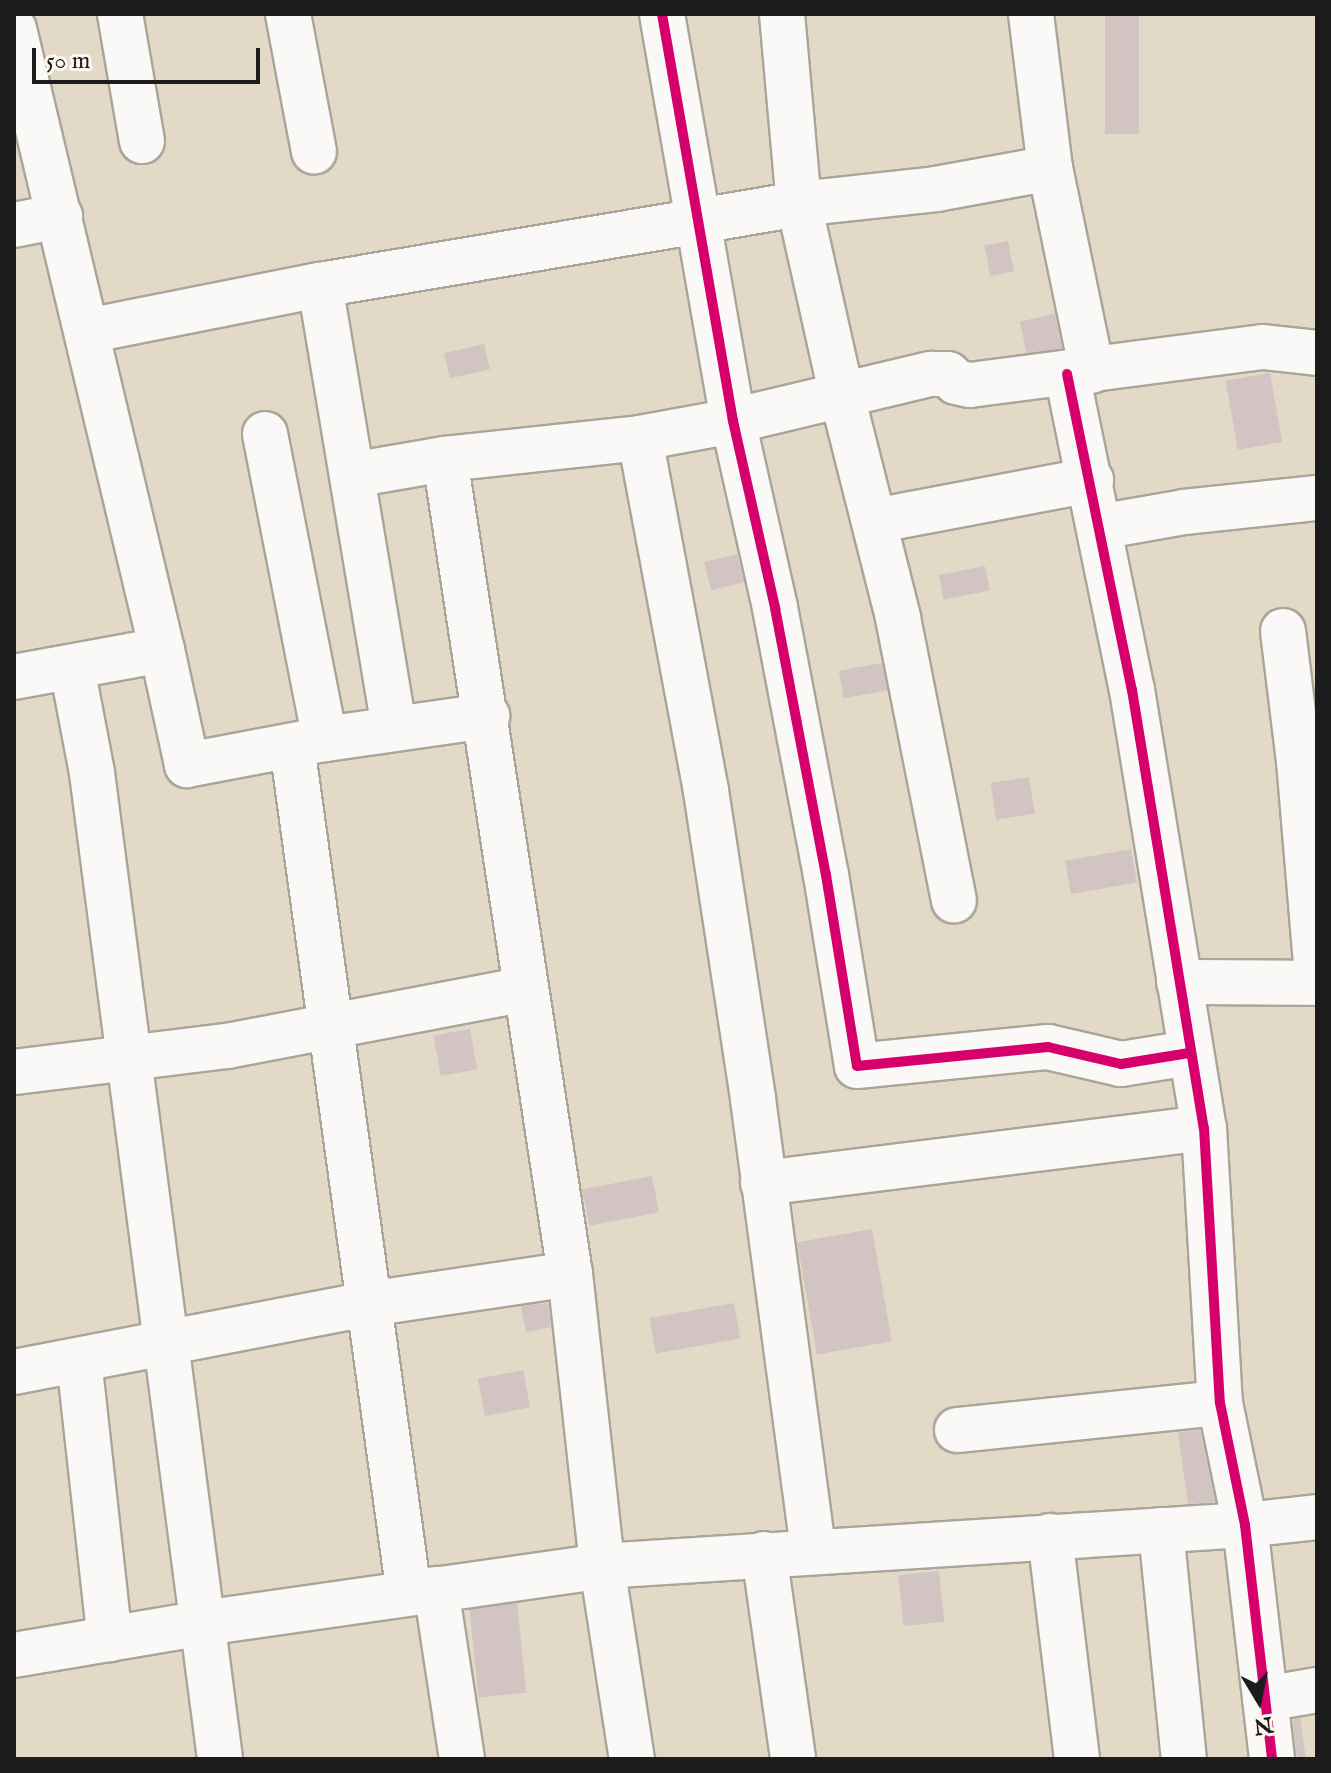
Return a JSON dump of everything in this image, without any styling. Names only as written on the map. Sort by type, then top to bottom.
[{"type":"street","points":[[120,14],[142,141]]},
{"type":"street","points":[[288,14],[314,152]]},
{"type":"street","points":[[662,14],[733,421],[775,608],[820,844],[857,1066],[1048,1047],[1062,1047],[1121,1064],[1189,1053]]},
{"type":"street","points":[[782,14],[799,204],[841,392],[898,618],[954,900]]},
{"type":"street","points":[[1031,14],[1080,372],[1091,480],[1132,690],[1189,1053],[1204,1128],[1220,1403],[1245,1525],[1272,1759]]},
{"type":"street","points":[[14,29],[23,105],[60,216],[187,765],[308,742],[487,716]]},
{"type":"street","points":[[87,331],[320,285],[799,204],[936,189],[1050,168]]},
{"type":"street","points":[[14,225],[60,216]]},
{"type":"street","points":[[320,285],[394,729]]},
{"type":"street","points":[[352,475],[445,459],[640,438],[733,421],[841,392],[941,372],[962,385],[1263,347],[1317,353]]},
{"type":"street","points":[[265,434],[308,742],[333,1027],[368,1304],[423,1591],[462,1759]]},
{"type":"street","points":[[640,438],[706,791],[813,1551]]},
{"type":"street","points":[[445,459],[487,716],[525,989],[570,1274],[602,1566],[632,1759]]},
{"type":"street","points":[[874,521],[1091,480]]},
{"type":"street","points":[[1099,527],[1184,512],[1317,498]]},
{"type":"street","points":[[1283,631],[1299,761],[1317,977]]},
{"type":"street","points":[[14,677],[162,650]]},
{"type":"street","points":[[72,668],[92,773],[220,1759]]},
{"type":"street","points":[[1179,982],[1317,983]]},
{"type":"street","points":[[14,1072],[227,1046],[525,989]]},
{"type":"street","points":[[763,1183],[1204,1128]]},
{"type":"street","points":[[14,1372],[368,1304],[570,1274]]},
{"type":"street","points":[[79,1360],[110,1639]]},
{"type":"street","points":[[957,1430],[1220,1403]]},
{"type":"street","points":[[15,1649],[110,1639],[602,1566],[1245,1525],[1317,1517]]},
{"type":"street","points":[[1161,1530],[1184,1759]]},
{"type":"street","points":[[1050,1536],[1077,1759]]},
{"type":"street","points":[[764,1554],[793,1759]]},
{"type":"street","points":[[1265,1699],[1317,1690]]},
{"type":"building","points":[[1105,14],[1139,14],[1139,134],[1105,134]]},
{"type":"building","points":[[1008,241],[1014,271],[990,276],[984,246]]},
{"type":"building","points":[[1055,314],[1062,348],[1027,356],[1020,321]]},
{"type":"building","points":[[484,344],[490,369],[450,379],[444,353]]},
{"type":"building","points":[[1270,373],[1282,442],[1238,450],[1226,381]]},
{"type":"building","points":[[737,554],[744,582],[711,590],[704,562]]},
{"type":"building","points":[[985,566],[990,591],[944,600],[939,575]]},
{"type":"building","points":[[882,663],[887,691],[844,698],[839,671]]},
{"type":"building","points":[[1029,777],[1035,814],[996,820],[990,783]]},
{"type":"building","points":[[1131,849],[1137,882],[1071,894],[1065,861]]},
{"type":"building","points":[[470,1029],[477,1069],[441,1076],[434,1035]]},
{"type":"building","points":[[652,1176],[659,1212],[589,1226],[582,1190]]},
{"type":"building","points":[[872,1229],[892,1341],[817,1354],[797,1242]]},
{"type":"building","points":[[548,1303],[551,1327],[526,1332],[521,1306]]},
{"type":"building","points":[[734,1303],[740,1338],[656,1353],[649,1318]]},
{"type":"building","points":[[523,1370],[530,1407],[485,1416],[478,1379]]},
{"type":"building","points":[[1200,1430],[1215,1502],[1188,1504],[1178,1432]]},
{"type":"building","points":[[939,1571],[944,1622],[904,1626],[898,1575]]},
{"type":"building","points":[[517,1603],[526,1693],[479,1698],[469,1608]]},
{"type":"building","points":[[1300,1718],[1306,1759],[1297,1759],[1293,1720]]},
{"type":"cycle path","points":[[662,14],[733,421],[775,608],[826,875],[857,1066],[1048,1047],[1121,1064],[1189,1053]]},
{"type":"cycle path","points":[[1067,374],[1132,690],[1204,1128],[1220,1403],[1245,1525],[1272,1759]]}]
